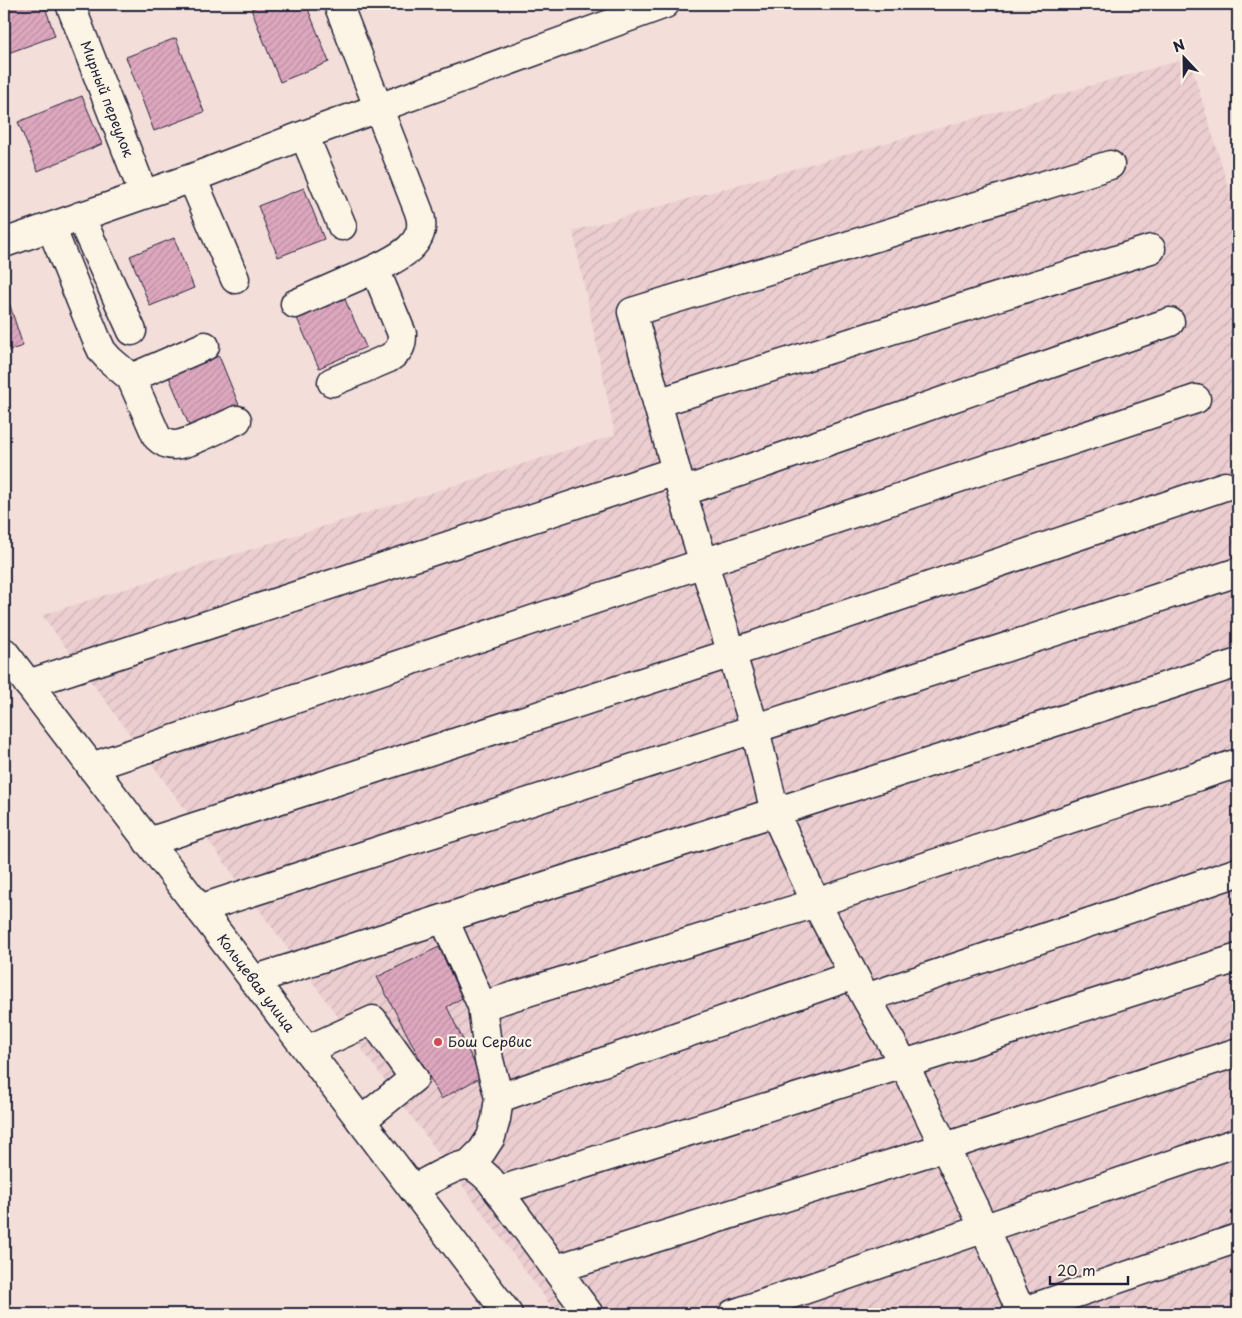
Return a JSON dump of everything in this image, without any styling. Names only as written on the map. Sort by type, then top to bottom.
[{"type":"street","name":"Мирный переулок","points":[[70,4],[144,195]]},
{"type":"street","points":[[295,304],[398,258],[419,237],[422,222],[338,4]]},
{"type":"street","points":[[4,243],[192,178],[378,108],[623,11],[665,4]]},
{"type":"street","points":[[304,136],[342,226]]},
{"type":"street","points":[[1110,165],[632,312],[679,482],[755,728],[775,813],[816,903],[904,1064],[945,1147],[984,1228],[1020,1314],[1238,1238]]},
{"type":"street","points":[[192,178],[235,279]]},
{"type":"street","points":[[80,216],[132,331]]},
{"type":"street","points":[[51,227],[102,351],[131,378],[157,437],[162,442],[168,444],[181,444],[237,420]]},
{"type":"street","points":[[657,402],[1151,249]]},
{"type":"street","points":[[332,382],[389,358],[399,350],[402,334],[375,269]]},
{"type":"street","points":[[28,684],[679,482],[1170,322]]},
{"type":"street","points":[[131,378],[204,346]]},
{"type":"street","points":[[91,766],[1196,399]]},
{"type":"street","points":[[148,842],[732,652],[1225,486]]},
{"type":"street","points":[[199,909],[1238,572]]},
{"type":"street","name":"Кольцевая улица","points":[[4,652],[508,1314]]},
{"type":"street","points":[[253,980],[1238,664]]},
{"type":"street","points":[[482,1006],[816,903],[1238,762]]},
{"type":"street","points":[[499,1098],[860,986],[1238,872]]},
{"type":"street","points":[[413,1189],[455,1168],[468,1165],[482,1151],[491,1136],[499,1098],[489,1060],[482,1006],[444,919]]},
{"type":"street","points":[[498,1190],[1238,958]]},
{"type":"street","points":[[307,1050],[373,1020],[414,1078],[361,1121]]},
{"type":"street","points":[[556,1269],[945,1147],[1238,1052]]},
{"type":"street","points":[[733,1314],[1238,1142]]},
{"type":"street","points":[[468,1165],[481,1171],[490,1180],[589,1314]]},
{"type":"shaded area","points":[[1189,58],[1238,218],[1238,1314],[557,1314],[42,615],[615,435],[573,231]]},
{"type":"building","points":[[4,4],[44,4],[55,36],[8,53],[4,41]]},
{"type":"building","points":[[263,4],[306,4],[329,62],[280,82],[251,9]]},
{"type":"building","points":[[176,38],[204,112],[154,131],[126,57]]},
{"type":"building","points":[[82,96],[102,144],[38,171],[18,122]]},
{"type":"building","points":[[304,188],[324,239],[278,257],[258,206]]},
{"type":"building","points":[[174,238],[194,288],[150,306],[130,256]]},
{"type":"building","points":[[4,287],[23,346],[4,352]]},
{"type":"building","points":[[343,295],[366,347],[319,368],[296,316]]},
{"type":"building","points":[[219,356],[241,410],[191,430],[169,377]]},
{"type":"building","name":"Бош Сервис","points":[[439,947],[462,998],[447,1007],[481,1077],[441,1099],[377,977]]},
{"type":"place","name":"Бош Сервис","points":[[438,1042]]}]
